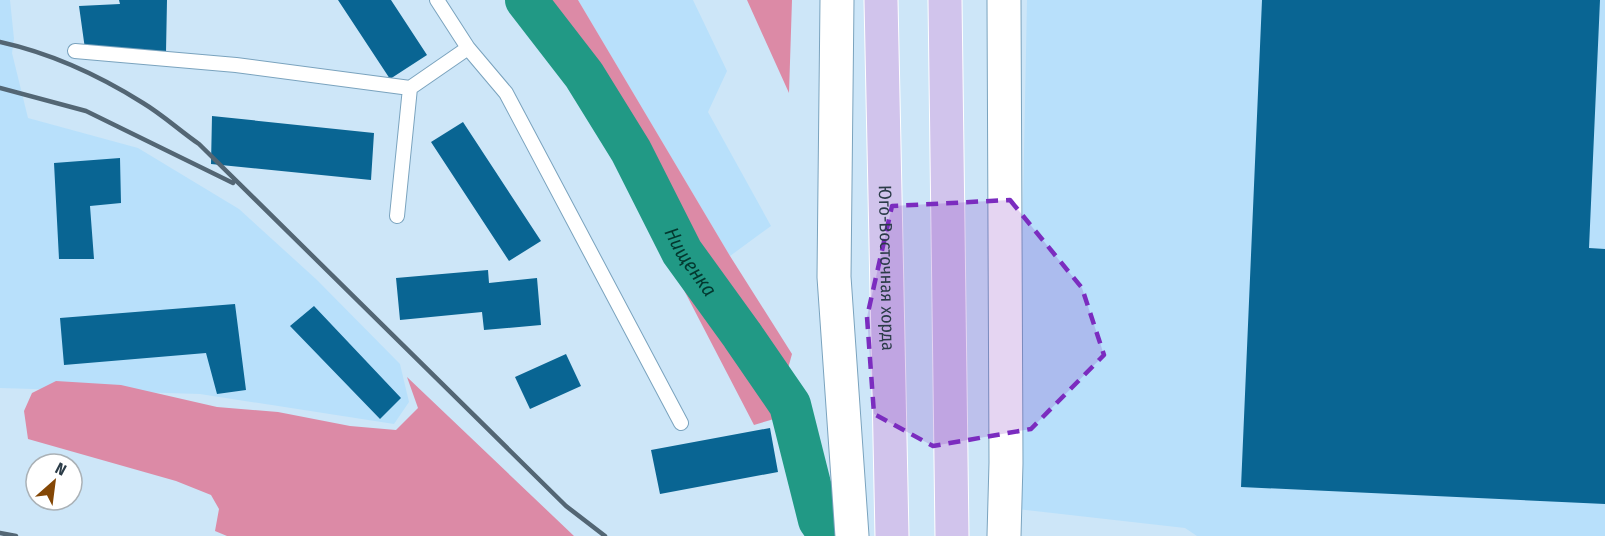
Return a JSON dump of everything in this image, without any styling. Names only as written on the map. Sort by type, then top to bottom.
[{"type":"main road","name":"Юго-Восточная хорда","points":[[881,0],[892,536]]},
{"type":"main road","points":[[945,0],[952,536]]},
{"type":"street","points":[[837,0],[834,277],[852,536]]},
{"type":"street","points":[[1004,0],[1006,452],[1004,536]]},
{"type":"lane","points":[[437,0],[468,48],[506,93],[681,423]]},
{"type":"lane","points":[[75,51],[236,64],[410,88],[468,48]]},
{"type":"lane","points":[[397,216],[410,88]]},
{"type":"highlighted area","points":[[1010,200],[1082,288],[1104,355],[1031,429],[933,446],[874,414],[867,317],[892,206]]},
{"type":"shaded area","points":[[0,0],[10,0],[14,39],[12,53],[28,118],[138,148],[239,209],[317,280],[400,364],[409,402],[394,424],[200,394],[0,388]]},
{"type":"shaded area","points":[[520,0],[578,0],[730,256],[792,354],[774,419],[754,425],[606,140]]},
{"type":"shaded area","points":[[578,0],[693,0],[727,71],[708,112],[771,226],[730,256]]},
{"type":"shaded area","points":[[747,0],[792,0],[789,93]]},
{"type":"shaded area","points":[[1027,0],[1605,0],[1605,536],[1197,536],[1185,528],[1017,509]]},
{"type":"shaded area","points":[[407,377],[574,536],[227,536],[215,531],[219,509],[211,495],[176,481],[84,455],[84,452],[74,452],[28,439],[24,411],[32,393],[56,381],[121,385],[217,407],[278,412],[350,426],[396,430],[418,408]]},
{"type":"building","points":[[119,0],[167,0],[166,52],[85,49],[79,6],[120,4]]},
{"type":"building","points":[[338,0],[391,0],[427,55],[390,79]]},
{"type":"building","points":[[1262,0],[1600,0],[1589,248],[1605,249],[1605,504],[1241,487]]},
{"type":"building","points":[[212,116],[374,133],[371,180],[211,164]]},
{"type":"building","points":[[463,122],[541,241],[509,261],[431,142]]},
{"type":"building","points":[[120,158],[121,203],[90,206],[94,259],[59,259],[54,163]]},
{"type":"building","points":[[488,270],[489,283],[537,278],[541,325],[484,330],[482,312],[400,320],[396,278]]},
{"type":"building","points":[[235,304],[246,390],[217,394],[206,353],[64,365],[60,318]]},
{"type":"building","points":[[314,306],[401,398],[380,419],[290,326]]},
{"type":"building","points":[[566,354],[581,386],[530,409],[515,377]]},
{"type":"building","points":[[770,428],[778,472],[660,494],[651,450]]},
{"type":"waterway","name":"Нищенка","points":[[526,0],[584,75],[631,151],[682,252],[790,405],[819,520],[830,536]]},
{"type":"railway","points":[[0,42],[56,59],[110,84],[150,108],[199,144],[566,506],[605,536]]},
{"type":"railway","points":[[0,88],[86,111],[233,183]]},
{"type":"railway","points":[[0,533],[16,536]]}]
